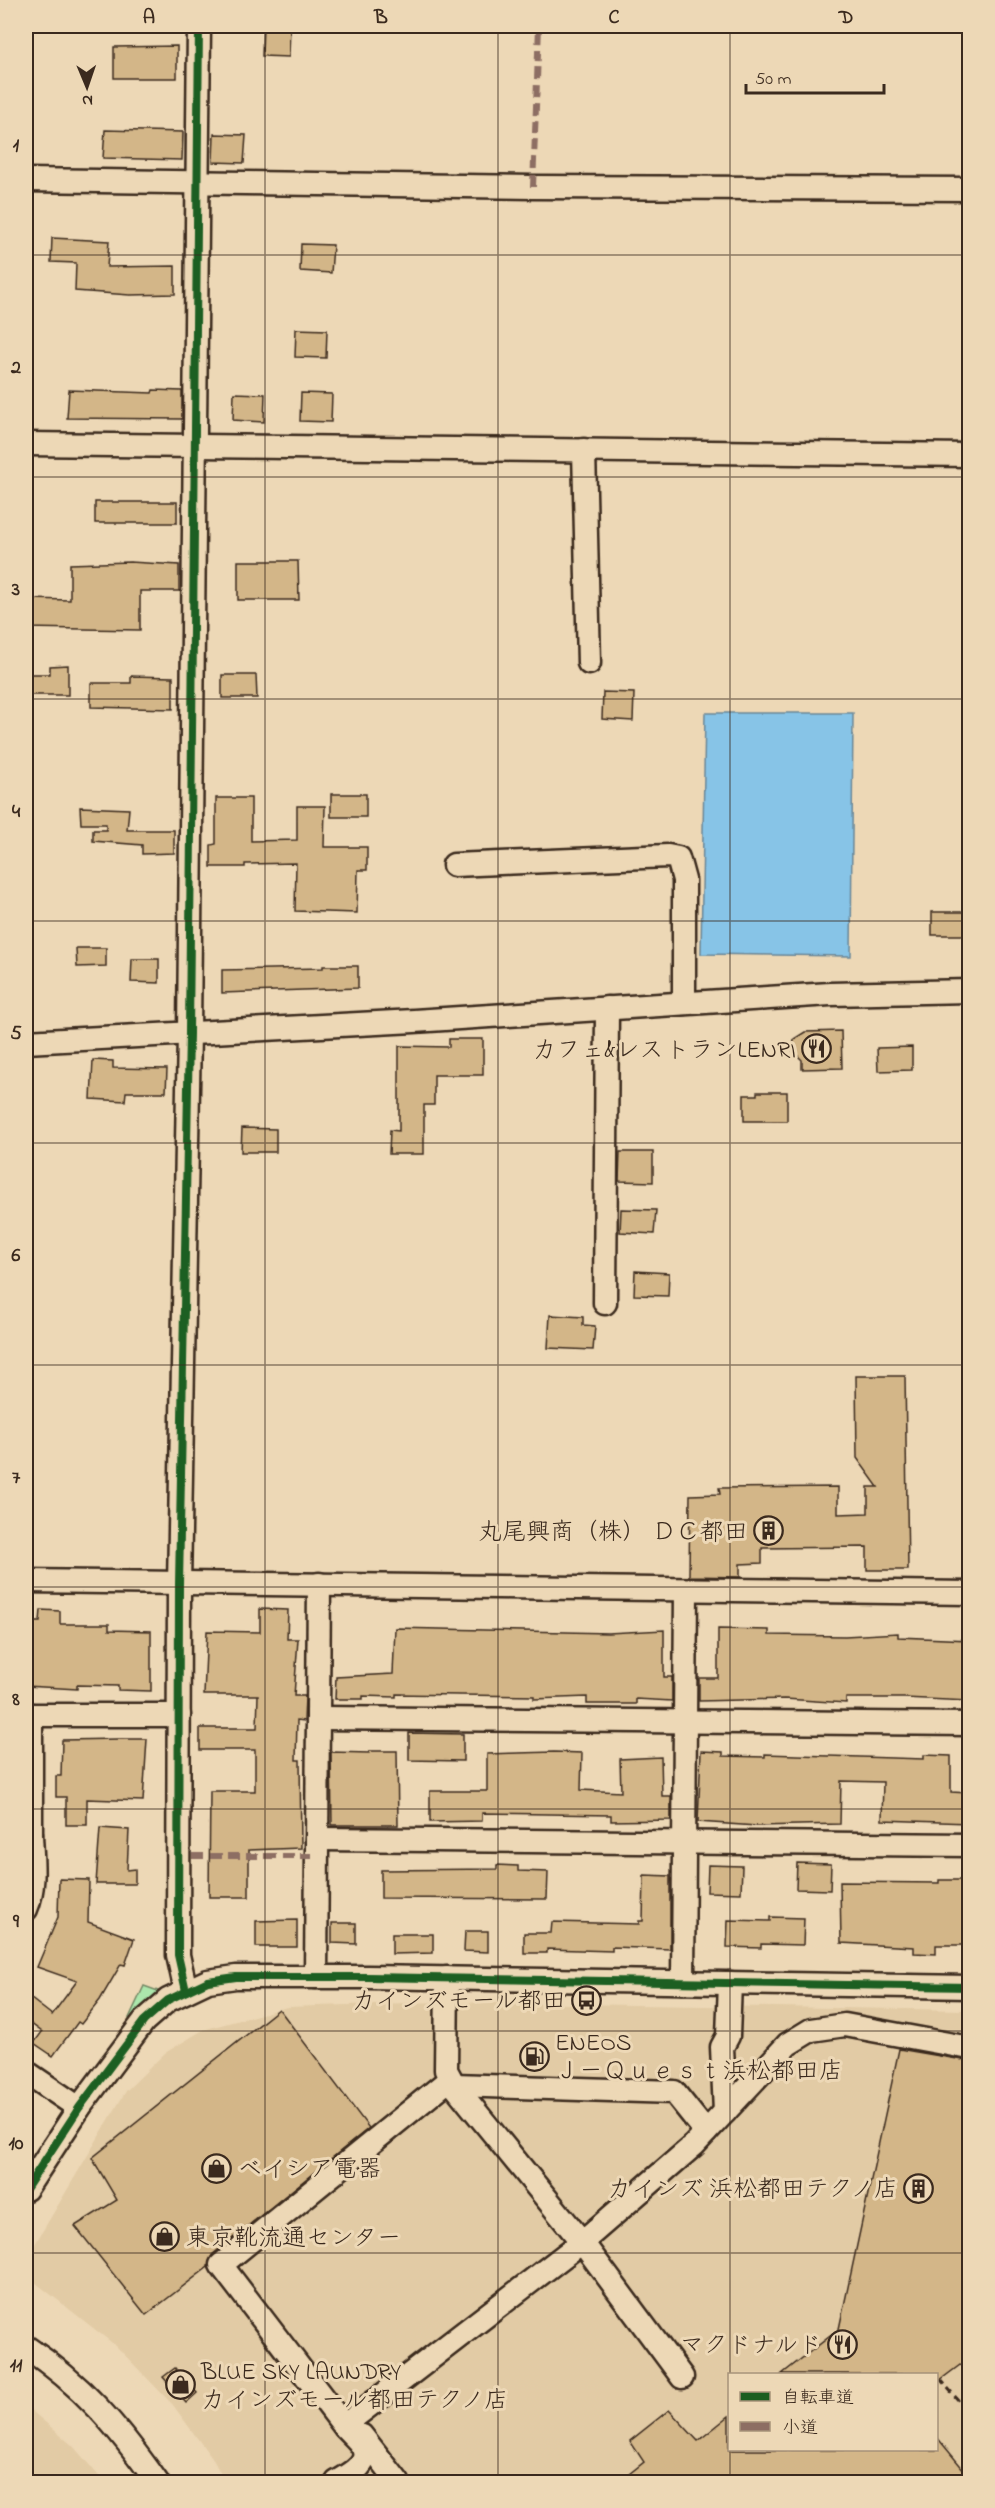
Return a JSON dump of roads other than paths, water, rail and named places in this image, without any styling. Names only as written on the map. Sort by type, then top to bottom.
[{"type":"street","points":[[186,1990],[178,1955],[179,1585],[189,1033],[199,26]]},
{"type":"street","points":[[26,180],[533,188],[969,189]]},
{"type":"street","points":[[26,444],[969,455]]},
{"type":"street","points":[[584,450],[589,663]]},
{"type":"street","points":[[454,865],[668,856],[678,858],[684,880],[684,1003]]},
{"type":"street","points":[[26,1042],[830,994],[969,991]]},
{"type":"street","points":[[605,1303],[607,1008]]},
{"type":"street","points":[[26,1581],[179,1585],[319,1584],[969,1593]]},
{"type":"street","points":[[316,1977],[319,1584]]},
{"type":"street","points":[[683,1982],[686,1590]]},
{"type":"street","points":[[26,1910],[32,1896],[33,1882],[28,1835],[28,1715],[179,1715]]},
{"type":"street","points":[[319,1718],[969,1724]]},
{"type":"street","points":[[317,1839],[969,1845]]},
{"type":"street","points":[[26,2189],[79,2108],[144,2021],[168,2000],[208,1981],[236,1977],[447,1978],[969,1987]]},
{"type":"street","points":[[447,1978],[446,2070],[452,2082],[582,2242],[682,2377]]},
{"type":"street","points":[[730,1983],[728,2036],[736,2067],[745,2073],[758,2075]]},
{"type":"street","points":[[351,2421],[582,2242],[706,2132],[758,2075],[799,2036],[827,2026],[845,2025],[969,2048]]},
{"type":"street","points":[[725,2112],[722,2047],[728,2036]]},
{"type":"street","points":[[26,2072],[79,2108]]},
{"type":"street","points":[[391,2480],[351,2421],[221,2265],[452,2082],[674,2092],[706,2132]]},
{"type":"street","points":[[26,2347],[83,2392],[120,2430],[157,2482]]},
{"type":"street","points":[[338,2482],[358,2470],[364,2457],[363,2447],[351,2421]]},
{"type":"water","points":[[705,713],[853,713],[851,956],[701,954]]},
{"type":"place","name":"カフェ&レストランLENRI","points":[[817,1049]]},
{"type":"place","name":"丸尾興商（株） ＤＣ都田","points":[[769,1531]]},
{"type":"place","name":"カインズモール都田","points":[[587,2000]]},
{"type":"place","name":"ENEOS Ｊ－Ｑｕｅｓｔ浜松都田店","points":[[534,2056]]},
{"type":"place","name":"ベイシア電器","points":[[217,2168]]},
{"type":"place","name":"カインズ 浜松都田テクノ店","points":[[919,2188]]},
{"type":"place","name":"東京靴流通センター","points":[[165,2237]]},
{"type":"place","name":"マクドナルド","points":[[843,2344]]},
{"type":"place","name":"BLUE SKY LAUNDRY カインズモール都田テクノ店","points":[[180,2385]]}]
